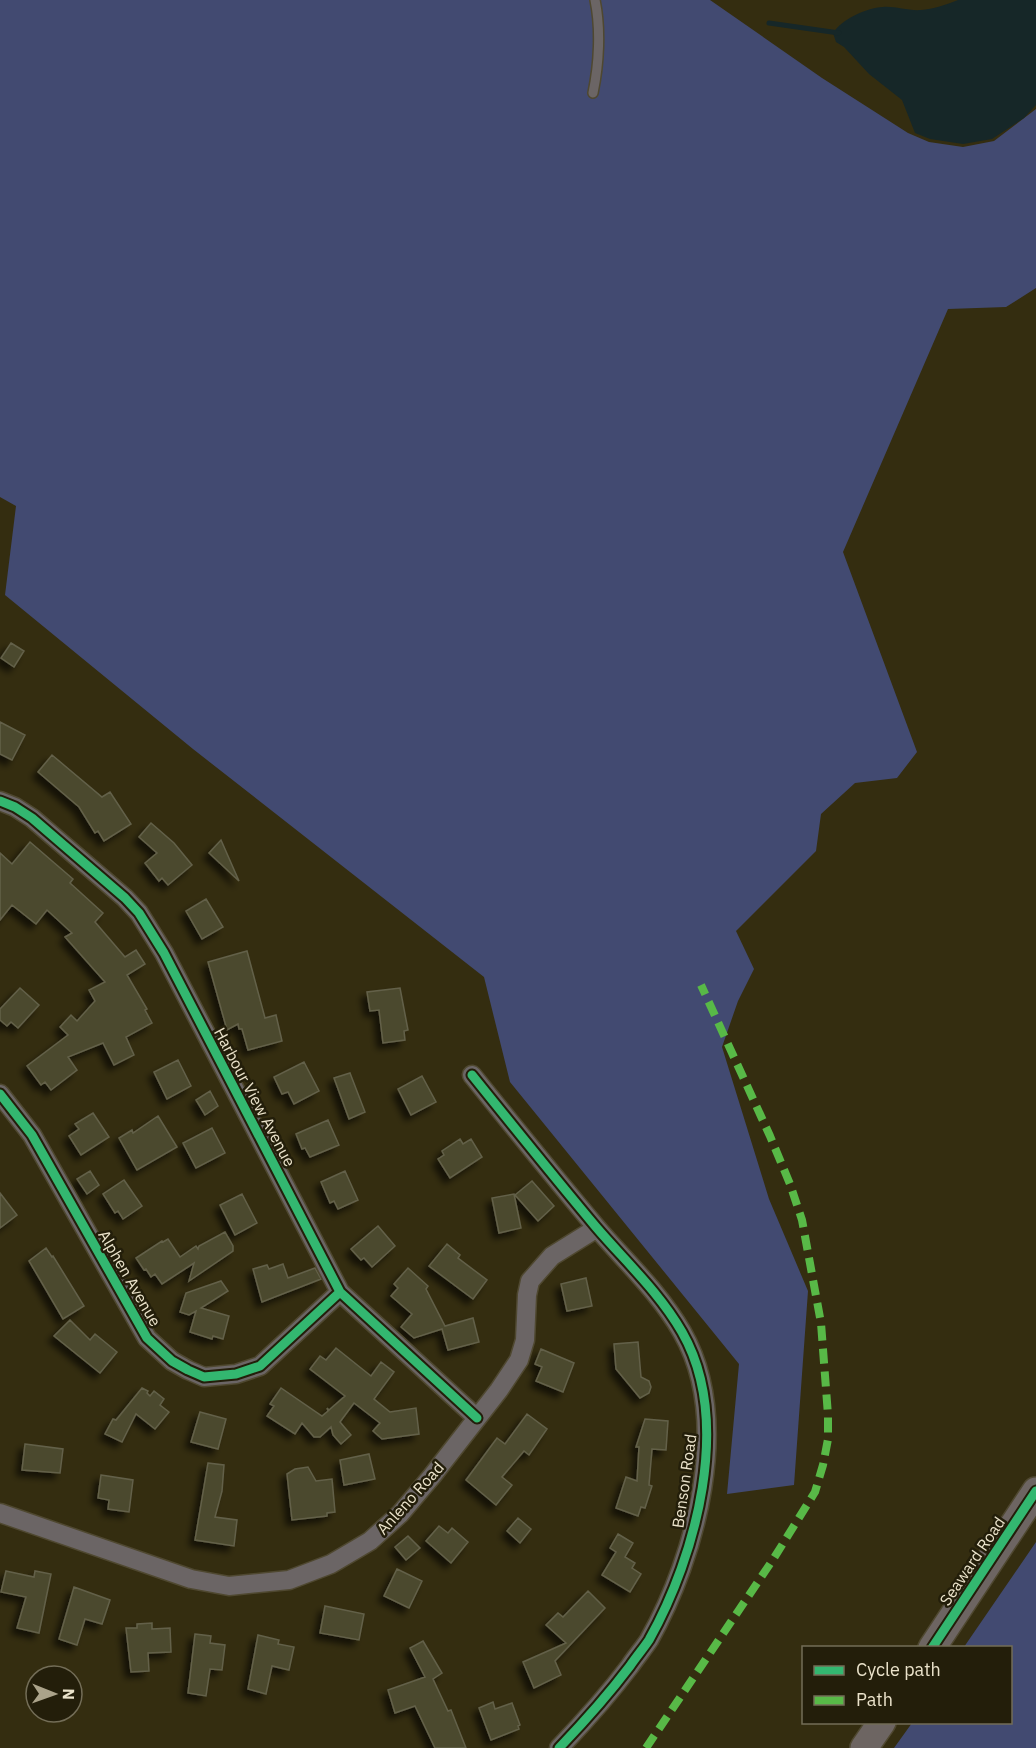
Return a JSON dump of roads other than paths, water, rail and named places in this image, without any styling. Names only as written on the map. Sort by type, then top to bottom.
[{"type":"street","name":"Harbour View Avenue","points":[[0,801],[32,818],[125,898],[145,921],[160,945],[340,1292],[477,1418]]},
{"type":"street","name":"Benson Road","points":[[472,1076],[597,1228],[659,1298],[683,1333],[699,1372],[707,1416],[706,1454],[698,1506],[688,1549],[674,1588],[648,1641],[616,1683],[559,1748]]},
{"type":"street","name":"Alphen Avenue","points":[[0,1094],[32,1136],[147,1338],[172,1361],[204,1377],[236,1374],[260,1366],[340,1292]]},
{"type":"street","name":"Anleno Road","points":[[0,1513],[191,1579],[230,1586],[289,1580],[331,1564],[369,1541],[400,1514],[477,1418],[519,1360],[525,1340],[527,1295],[530,1281],[552,1256],[597,1228]]},
{"type":"street","name":"Seaward Road","points":[[933,1646],[1036,1491]]},
{"type":"street","points":[[864,1748],[881,1724]]},
{"type":"lane","points":[[593,93],[597,55],[595,0]]},
{"type":"waterway","points":[[769,23],[839,33]]}]
